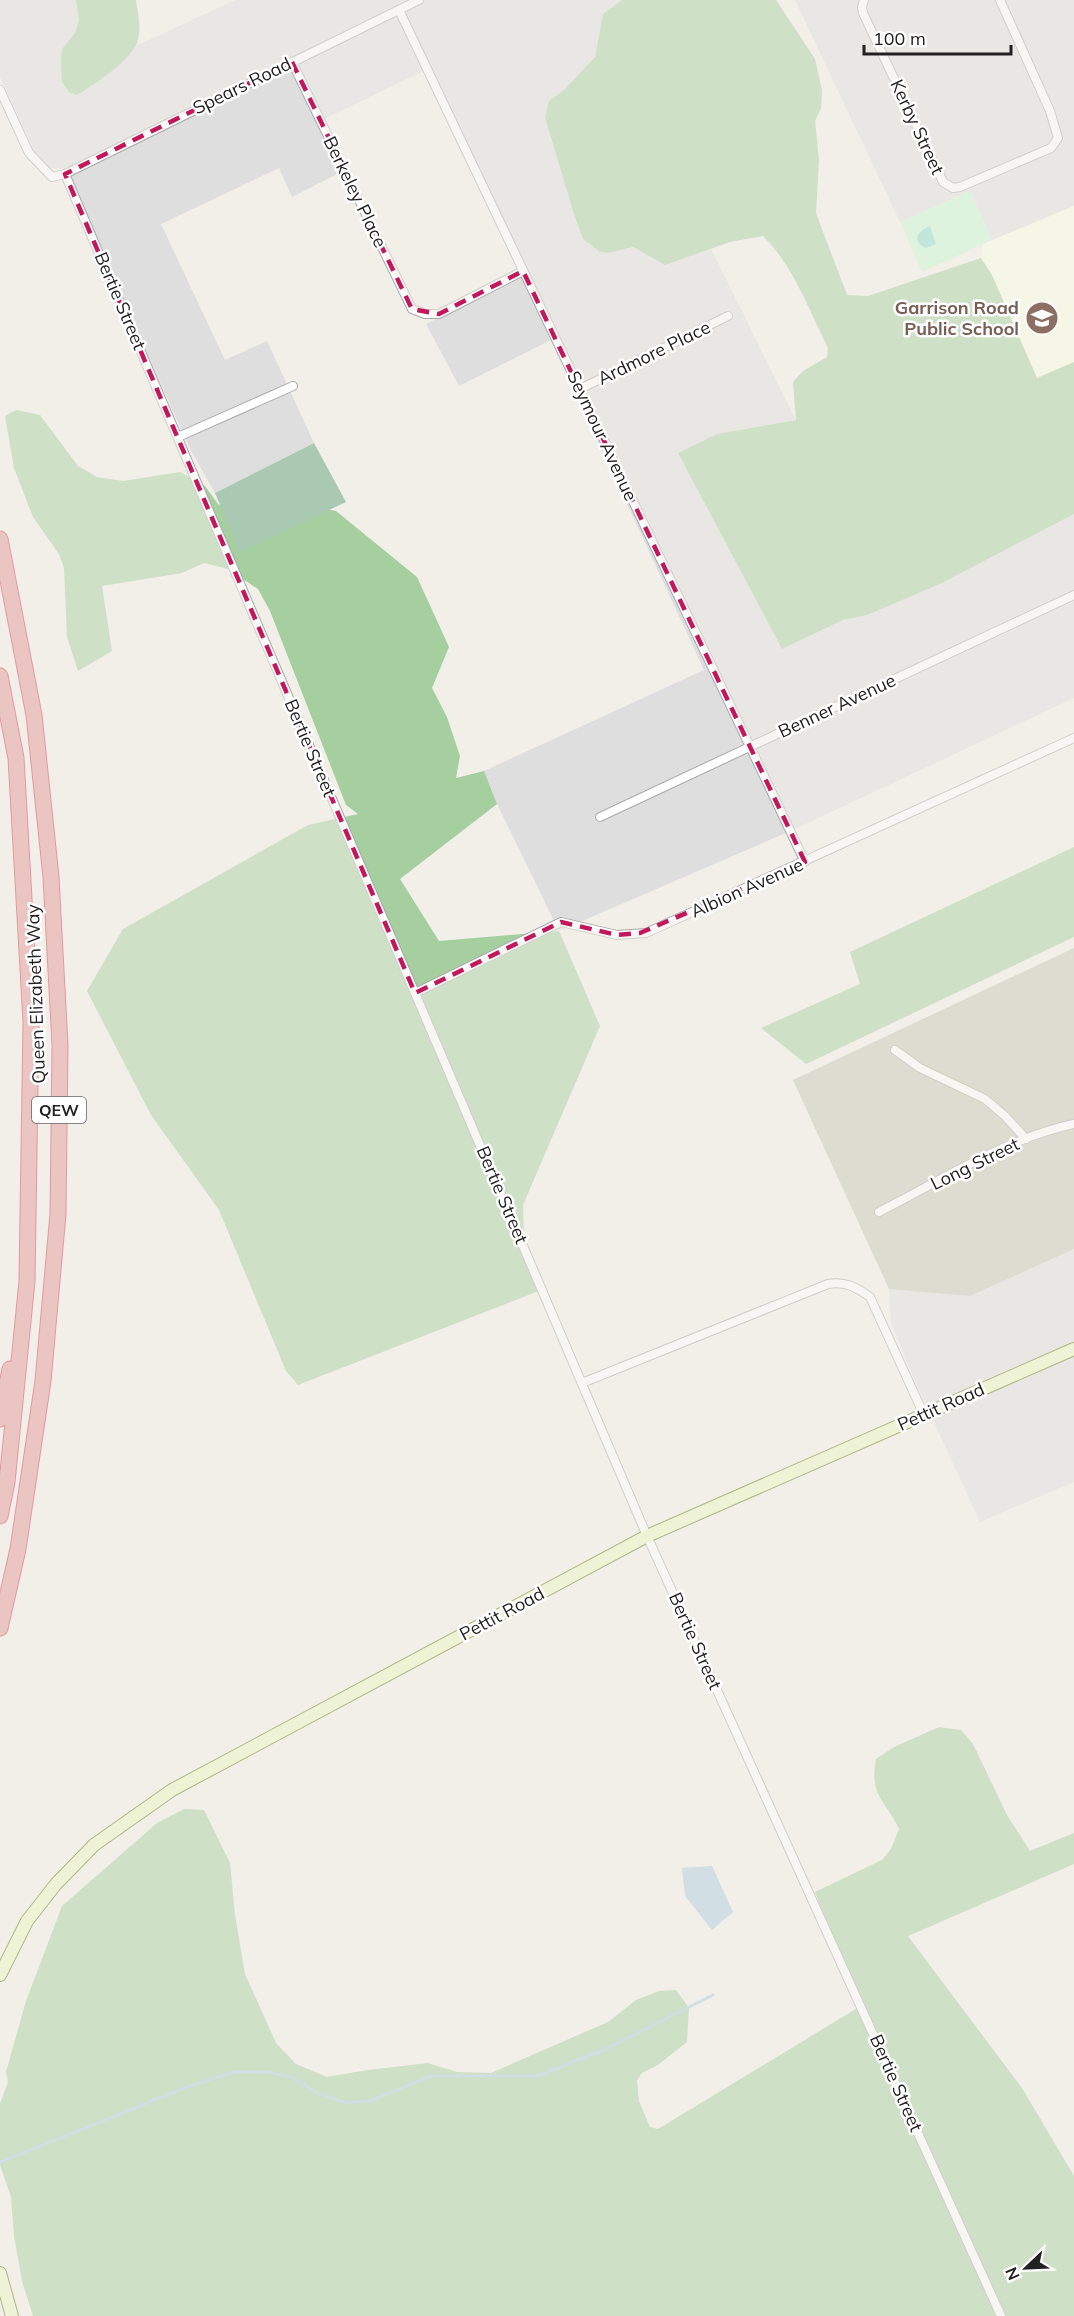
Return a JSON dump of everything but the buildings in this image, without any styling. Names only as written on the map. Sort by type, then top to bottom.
[{"type":"highway","name":"Queen Elizabeth Way","points":[[0,539],[34,715],[51,877],[60,1045],[58,1214],[43,1381],[18,1549],[0,1628]]},
{"type":"highway","name":"Queen Elizabeth Way","points":[[0,676],[16,758],[32,1022],[27,1281],[7,1482],[0,1516]]},
{"type":"highway","points":[[0,1419],[27,1281]]},
{"type":"street","name":"Spears Road","points":[[65,174],[419,0]]},
{"type":"street","name":"Kerby Street","points":[[864,0],[863,13],[943,182],[953,188],[1051,148],[1058,138],[1050,111],[1000,0]]},
{"type":"street","name":"Seymour Avenue","points":[[399,10],[805,862]]},
{"type":"street","name":"Berkeley Place","points":[[292,62],[412,309],[425,315],[439,314],[523,271]]},
{"type":"street","points":[[0,90],[29,153],[52,177],[65,174]]},
{"type":"street","name":"Bertie Street","points":[[65,174],[647,1536],[1001,2316]]},
{"type":"street","name":"Ardmore Place","points":[[580,389],[728,316]]},
{"type":"street","points":[[178,437],[292,386]]},
{"type":"street","name":"Benner Avenue","points":[[600,817],[1074,595]]},
{"type":"street","name":"Albion Avenue","points":[[415,993],[561,922],[617,935],[646,933],[1074,738]]},
{"type":"street","points":[[895,1050],[920,1068],[985,1099],[1026,1139]]},
{"type":"street","name":"Long Street","points":[[879,1212],[994,1153],[1048,1129],[1074,1124]]},
{"type":"street","points":[[582,1383],[828,1284],[840,1282],[856,1287],[870,1297],[924,1415]]},
{"type":"street","name":"Pettit Road","points":[[0,1975],[27,1921],[56,1884],[94,1845],[172,1790],[647,1536],[1074,1349]]},
{"type":"street","points":[[0,2273],[12,2316]]},
{"type":"highlighted area","points":[[292,62],[412,309],[439,314],[523,271],[805,862],[640,933],[617,935],[561,922],[415,993],[65,174]]},
{"type":"shaded area","points":[[0,0],[76,0],[79,19],[75,33],[62,49],[62,82],[86,90],[120,63],[136,46],[235,0],[622,0],[603,14],[595,57],[564,90],[549,101],[545,119],[573,211],[609,253],[633,247],[665,265],[711,249],[796,420],[717,434],[678,453],[782,649],[843,620],[867,615],[940,584],[1074,514],[1074,698],[795,829],[559,931],[497,804],[484,771],[704,670],[551,340],[459,386],[426,324],[521,277],[424,71],[324,119],[349,168],[292,197],[279,168],[161,224],[225,360],[267,341],[314,443],[215,493],[189,447],[64,168],[50,168],[34,151],[0,77]]},
{"type":"shaded area","points":[[795,0],[1074,0],[1074,206],[992,240],[970,191],[900,222]]},
{"type":"shaded area","name":"Garrison Road Public School","points":[[1074,206],[1074,362],[1037,378],[992,275],[981,258],[983,244]]},
{"type":"shaded area","points":[[314,443],[346,502],[240,552],[215,493]]},
{"type":"shaded area","points":[[1074,948],[1074,1249],[970,1296],[889,1289],[793,1080]]},
{"type":"shaded area","points":[[1074,1249],[1074,1482],[980,1522],[913,1377],[891,1322],[889,1289],[974,1294]]},
{"type":"green space","points":[[76,0],[136,0],[139,18],[137,42],[130,54],[117,67],[77,95],[69,92],[62,82],[61,60],[62,49],[75,33],[79,20]]},
{"type":"green space","points":[[622,0],[776,0],[815,59],[822,90],[821,108],[815,121],[819,160],[816,213],[847,295],[868,296],[981,258],[992,275],[1037,378],[1074,362],[1074,514],[940,584],[867,615],[843,620],[782,649],[678,453],[717,434],[796,420],[793,382],[803,371],[827,357],[828,348],[792,274],[763,236],[730,242],[665,265],[633,247],[609,253],[600,252],[583,239],[545,118],[549,101],[564,90],[595,57],[603,14]]},
{"type":"green space","points":[[970,191],[992,240],[922,272],[900,222]]},
{"type":"green space","points":[[930,226],[936,244],[926,248],[919,244],[917,238],[921,231]]},
{"type":"green space","points":[[16,410],[40,415],[78,466],[97,477],[123,481],[180,472],[205,486],[218,504],[237,516],[309,505],[336,511],[417,577],[449,647],[432,688],[447,717],[460,756],[456,778],[484,771],[497,804],[400,879],[439,941],[559,931],[600,1026],[523,1205],[524,1240],[544,1289],[298,1385],[286,1371],[219,1210],[151,1115],[87,991],[123,929],[308,825],[358,814],[346,805],[270,611],[258,589],[228,569],[204,563],[182,573],[102,586],[112,651],[78,671],[67,637],[64,568],[59,554],[33,517],[14,468],[5,416]]},
{"type":"green space","points":[[1074,847],[1074,937],[806,1064],[761,1028],[860,984],[850,952]]},
{"type":"green space","points":[[939,1727],[961,1730],[973,1744],[1007,1815],[1030,1851],[1074,1833],[1074,1864],[908,1936],[1022,2088],[1074,2176],[1074,2316],[33,2316],[22,2281],[14,2236],[11,2197],[0,2165],[0,2104],[8,2082],[6,2072],[26,2001],[62,1906],[157,1823],[184,1809],[204,1810],[230,1863],[235,1915],[245,1974],[276,2043],[296,2064],[327,2077],[428,2063],[457,2072],[491,2073],[608,2022],[636,2000],[659,1991],[676,1990],[689,2008],[687,2042],[658,2065],[642,2073],[637,2080],[639,2101],[650,2127],[658,2129],[859,2007],[815,1892],[882,1860],[891,1849],[899,1829],[877,1789],[874,1771],[876,1759],[894,1747]]},
{"type":"water","points":[[712,1866],[733,1912],[712,1930],[685,1896],[682,1868]]},
{"type":"waterway","points":[[0,2162],[187,2087],[234,2072],[268,2072],[291,2077],[318,2093],[346,2103],[370,2101],[431,2076],[538,2076],[608,2048],[713,1995]]},
{"type":"place","name":"Garrison Road Public School","points":[[1042,318]]}]
